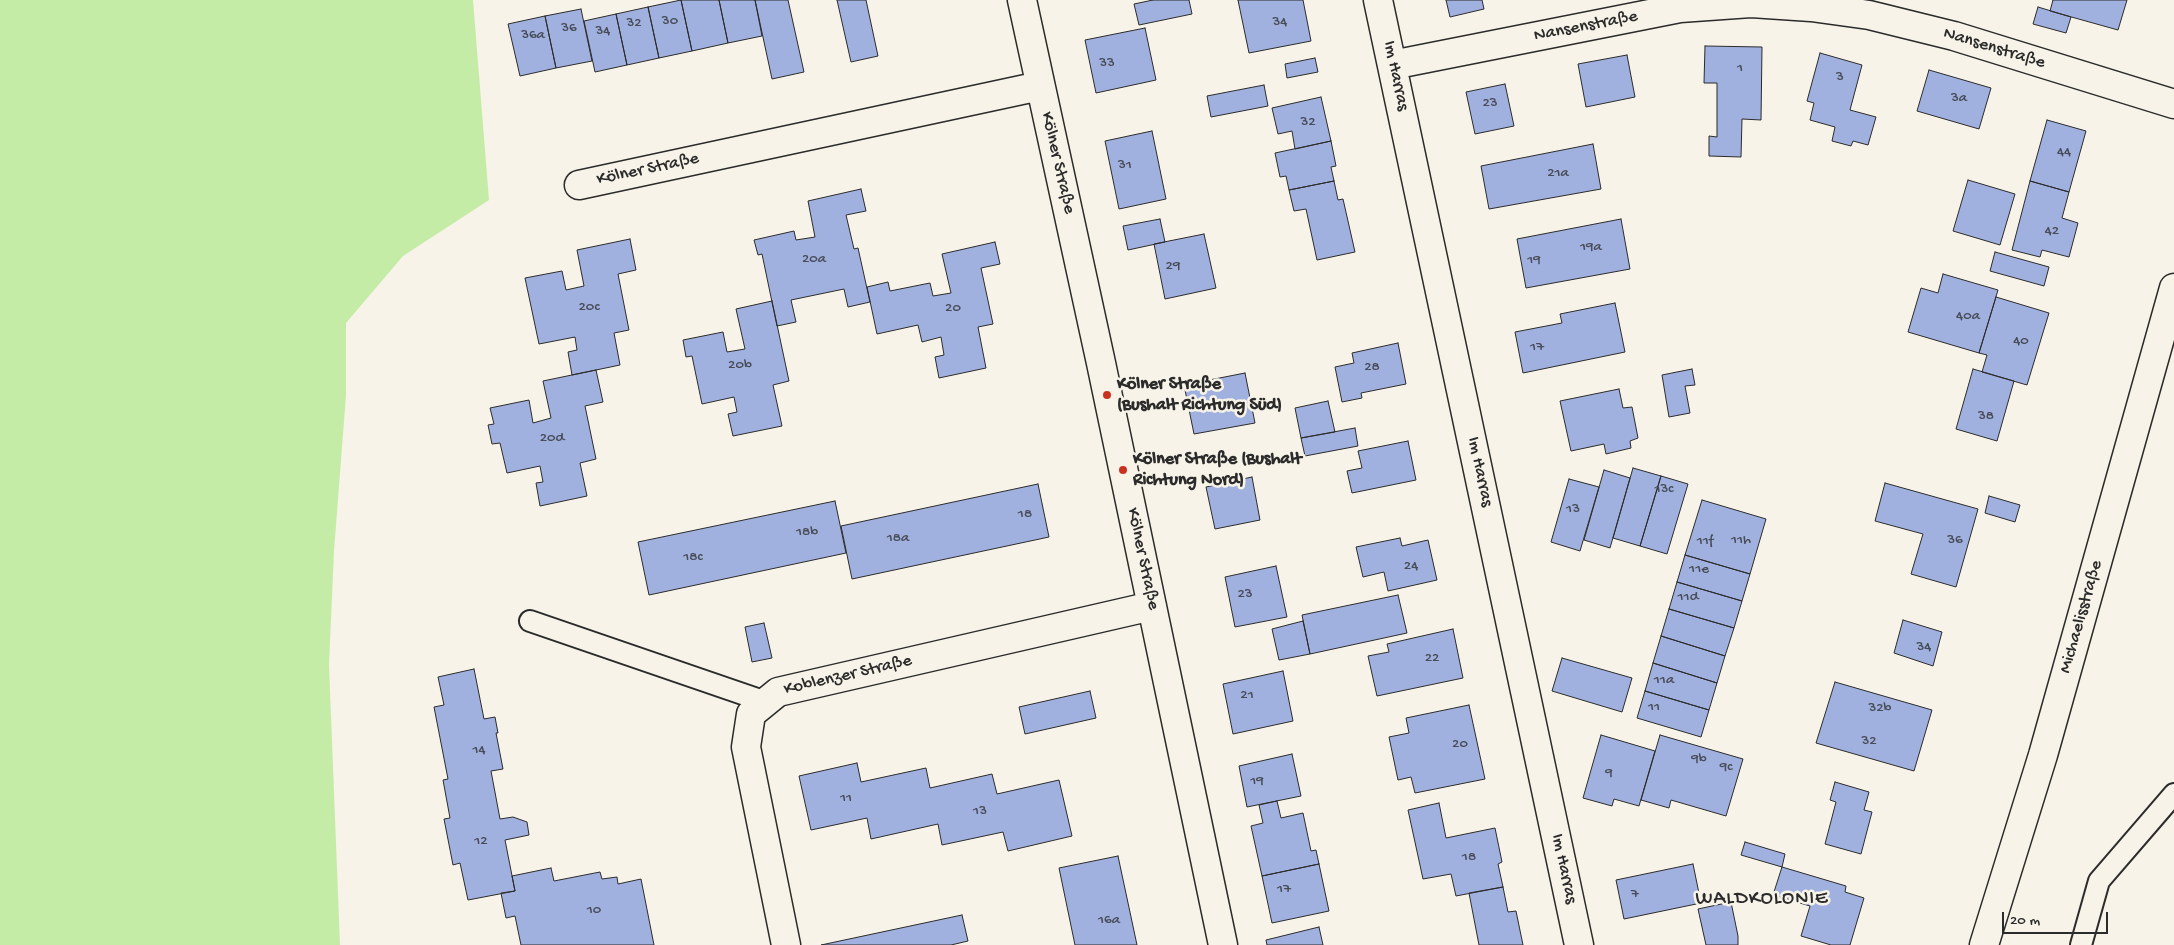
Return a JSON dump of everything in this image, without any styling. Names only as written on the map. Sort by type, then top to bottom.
[{"type":"street","name":"Kölner Straße","points":[[1022,0],[1101,363],[1223,945]]},
{"type":"street","name":"Im Harras","points":[[1378,0],[1579,945]]},
{"type":"street","name":"Nansenstraße","points":[[1392,65],[1680,8],[1751,3],[1811,4],[1869,15],[1954,36],[2174,104]]},
{"type":"street","name":"Kölner Straße","points":[[579,185],[1040,86]]},
{"type":"street","name":"Michaelisstraße","points":[[1984,945],[2046,745],[2174,288]]},
{"type":"street","name":"Koblenzer Straße","points":[[786,945],[746,747],[751,714],[778,692],[1152,606]]},
{"type":"lane","points":[[530,622],[766,702]]},
{"type":"lane","points":[[2081,945],[2099,881],[2174,794]]},
{"type":"green space","points":[[0,0],[473,0],[489,200],[403,256],[346,323],[346,395],[334,551],[329,665],[340,945],[0,945]]},
{"type":"building","points":[[681,0],[692,51],[659,58],[648,7]]},
{"type":"building","points":[[681,0],[719,0],[728,43],[692,51]]},
{"type":"building","points":[[719,0],[755,0],[762,36],[728,43]]},
{"type":"building","points":[[755,0],[788,0],[804,72],[772,79]]},
{"type":"building","points":[[837,0],[866,0],[878,56],[851,62]]},
{"type":"building","points":[[1153,0],[1189,0],[1192,14],[1139,25],[1134,4]]},
{"type":"building","points":[[1238,0],[1303,0],[1311,41],[1249,53]]},
{"type":"building","points":[[1446,0],[1482,0],[1484,9],[1450,17]]},
{"type":"building","points":[[2053,0],[2127,0],[2118,30],[2050,11]]},
{"type":"building","points":[[648,7],[659,58],[627,65],[616,14]]},
{"type":"building","points":[[2038,7],[2071,17],[2066,33],[2033,24]]},
{"type":"building","points":[[581,9],[592,61],[556,68],[545,16]]},
{"type":"building","points":[[616,14],[627,65],[595,72],[584,21]]},
{"type":"building","points":[[545,16],[556,68],[520,76],[508,24]]},
{"type":"building","points":[[1145,28],[1156,80],[1096,93],[1085,40]]},
{"type":"building","points":[[1705,46],[1762,47],[1761,120],[1742,119],[1741,157],[1709,156],[1709,136],[1717,137],[1717,83],[1704,83]]},
{"type":"building","points":[[1820,53],[1862,65],[1850,110],[1876,117],[1868,145],[1853,141],[1851,146],[1832,141],[1835,127],[1810,120],[1814,103],[1807,101]]},
{"type":"building","points":[[1627,55],[1635,97],[1586,107],[1578,64]]},
{"type":"building","points":[[1315,58],[1318,72],[1287,78],[1285,64]]},
{"type":"building","points":[[1929,70],[1991,88],[1979,129],[1917,111]]},
{"type":"building","points":[[1505,84],[1514,126],[1475,134],[1466,92]]},
{"type":"building","points":[[1264,85],[1268,106],[1211,117],[1207,96]]},
{"type":"building","points":[[1321,97],[1331,141],[1295,149],[1292,131],[1278,134],[1272,108]]},
{"type":"building","points":[[2047,120],[2086,131],[2069,192],[2030,181]]},
{"type":"building","points":[[1152,131],[1166,199],[1119,209],[1105,141]]},
{"type":"building","points":[[1331,141],[1336,166],[1331,167],[1334,181],[1289,190],[1286,176],[1280,177],[1275,153]]},
{"type":"building","points":[[1593,144],[1601,189],[1489,209],[1481,166]]},
{"type":"building","points":[[1968,180],[2015,194],[2000,245],[1953,231]]},
{"type":"building","points":[[1334,181],[1338,200],[1343,199],[1355,252],[1317,260],[1306,209],[1294,211],[1289,190]]},
{"type":"building","points":[[2030,181],[2069,192],[2062,218],[2078,223],[2069,257],[2042,250],[2040,257],[2012,250]]},
{"type":"building","points":[[861,189],[866,211],[846,215],[854,249],[858,248],[870,302],[848,307],[844,289],[791,300],[796,322],[777,326],[762,254],[758,255],[754,240],[794,231],[796,240],[815,237],[808,201]]},
{"type":"building","points":[[1160,219],[1165,242],[1128,250],[1123,226]]},
{"type":"building","points":[[1621,219],[1630,269],[1526,288],[1517,239]]},
{"type":"building","points":[[1204,234],[1216,288],[1165,299],[1154,244]]},
{"type":"building","points":[[630,239],[636,270],[618,274],[629,330],[614,333],[620,365],[572,375],[568,352],[577,350],[575,337],[539,344],[525,278],[562,271],[566,290],[584,286],[577,250]]},
{"type":"building","points":[[995,242],[1000,264],[981,268],[993,324],[978,327],[986,368],[939,378],[935,357],[944,355],[941,337],[922,342],[918,325],[877,334],[867,287],[888,282],[890,291],[930,283],[933,296],[951,293],[942,254]]},
{"type":"building","points":[[1995,252],[2049,267],[2044,286],[1990,271]]},
{"type":"building","points":[[1943,274],[1998,290],[1979,353],[1908,332],[1921,288],[1938,293]]},
{"type":"building","points":[[1996,297],[2049,313],[2027,385],[1982,372],[1987,355],[1979,353]]},
{"type":"building","points":[[772,301],[789,381],[773,385],[782,426],[733,436],[728,414],[737,412],[734,397],[702,404],[692,356],[686,357],[683,340],[723,332],[727,352],[745,349],[736,309]]},
{"type":"building","points":[[1615,303],[1625,352],[1523,373],[1515,332],[1562,323],[1560,314]]},
{"type":"building","points":[[1398,343],[1406,384],[1361,393],[1362,398],[1342,402],[1335,367],[1354,363],[1352,353]]},
{"type":"building","points":[[1692,369],[1695,385],[1685,386],[1690,413],[1669,417],[1662,375]]},
{"type":"building","points":[[1973,369],[2014,381],[1997,441],[1956,429]]},
{"type":"building","points":[[596,370],[603,402],[585,406],[596,459],[580,463],[587,496],[540,506],[536,483],[543,482],[540,466],[507,473],[500,443],[492,444],[488,425],[494,424],[490,408],[529,400],[533,423],[551,418],[543,381]]},
{"type":"building","points":[[1245,373],[1255,423],[1194,434],[1184,385]]},
{"type":"building","points":[[1619,389],[1623,408],[1632,407],[1638,438],[1630,441],[1631,448],[1606,454],[1604,444],[1571,451],[1560,401]]},
{"type":"building","points":[[1328,401],[1335,432],[1301,438],[1295,408]]},
{"type":"building","points":[[1355,428],[1358,446],[1305,456],[1301,438]]},
{"type":"building","points":[[1408,441],[1416,480],[1352,493],[1347,471],[1362,468],[1358,451]]},
{"type":"building","points":[[1633,468],[1661,476],[1640,546],[1613,538]]},
{"type":"building","points":[[1604,470],[1630,478],[1610,548],[1584,540]]},
{"type":"building","points":[[1661,476],[1688,484],[1667,554],[1640,546]]},
{"type":"building","points":[[1252,477],[1260,520],[1215,529],[1206,487]]},
{"type":"building","points":[[1569,479],[1599,487],[1580,551],[1551,542]]},
{"type":"building","points":[[1885,483],[1978,509],[1956,587],[1911,574],[1923,534],[1875,521]]},
{"type":"building","points":[[1038,484],[1049,537],[852,579],[841,526]]},
{"type":"building","points":[[1989,496],[2020,505],[2015,522],[1985,513]]},
{"type":"building","points":[[1702,500],[1766,519],[1750,574],[1685,555]]},
{"type":"building","points":[[835,501],[846,553],[649,595],[638,542]]},
{"type":"building","points":[[1400,538],[1402,546],[1428,540],[1437,580],[1388,591],[1384,572],[1363,577],[1356,547]]},
{"type":"building","points":[[1685,555],[1750,574],[1742,601],[1677,582]]},
{"type":"building","points":[[1276,566],[1287,617],[1235,627],[1225,577]]},
{"type":"building","points":[[1677,582],[1742,601],[1734,628],[1669,609]]},
{"type":"building","points":[[1398,595],[1407,633],[1310,654],[1302,615]]},
{"type":"building","points":[[1669,609],[1734,628],[1725,656],[1661,636]]},
{"type":"building","points":[[1903,620],[1942,632],[1933,666],[1894,653]]},
{"type":"building","points":[[1303,621],[1310,654],[1279,660],[1272,629]]},
{"type":"building","points":[[764,623],[772,658],[752,662],[745,627]]},
{"type":"building","points":[[1453,629],[1463,678],[1377,696],[1368,656],[1389,652],[1387,644]]},
{"type":"building","points":[[1661,636],[1725,656],[1717,683],[1653,663]]},
{"type":"building","points":[[1562,658],[1632,678],[1622,712],[1552,691]]},
{"type":"building","points":[[1653,663],[1717,683],[1709,710],[1645,691]]},
{"type":"building","points":[[474,669],[484,719],[495,717],[498,733],[496,733],[503,769],[491,771],[500,819],[513,817],[527,822],[529,835],[505,840],[515,891],[468,900],[460,863],[453,865],[444,819],[450,818],[443,780],[448,779],[434,707],[444,705],[438,677]]},
{"type":"building","points":[[1283,671],[1293,721],[1233,734],[1223,684]]},
{"type":"building","points":[[1835,682],[1932,710],[1914,771],[1816,743]]},
{"type":"building","points":[[1090,691],[1096,718],[1025,734],[1019,707]]},
{"type":"building","points":[[1645,691],[1709,710],[1701,737],[1637,718]]},
{"type":"building","points":[[1469,705],[1485,779],[1415,793],[1411,777],[1398,780],[1389,737],[1409,733],[1406,718]]},
{"type":"building","points":[[1601,735],[1655,751],[1639,806],[1614,799],[1612,806],[1583,798]]},
{"type":"building","points":[[1660,735],[1743,759],[1726,816],[1671,800],[1669,808],[1641,800]]},
{"type":"building","points":[[1292,754],[1301,796],[1247,807],[1239,766]]},
{"type":"building","points":[[857,763],[861,782],[926,768],[930,788],[992,774],[997,794],[1059,780],[1072,836],[1008,851],[1003,832],[942,845],[938,824],[871,839],[867,818],[811,830],[799,776]]},
{"type":"building","points":[[1835,782],[1869,792],[1864,810],[1872,812],[1861,854],[1825,844],[1836,802],[1830,800]]},
{"type":"building","points":[[1277,801],[1281,818],[1303,813],[1311,851],[1316,850],[1319,864],[1262,876],[1251,826],[1263,823],[1259,805]]},
{"type":"building","points":[[1439,803],[1446,838],[1495,828],[1502,862],[1498,864],[1503,887],[1456,896],[1451,874],[1423,879],[1408,810]]},
{"type":"building","points":[[1745,842],[1785,854],[1782,867],[1741,855]]},
{"type":"building","points":[[1118,856],[1137,945],[1075,945],[1059,868]]},
{"type":"building","points":[[1319,864],[1329,911],[1272,923],[1262,876]]},
{"type":"building","points":[[1693,864],[1701,903],[1624,919],[1616,880]]},
{"type":"building","points":[[1782,867],[1846,886],[1845,892],[1864,898],[1850,945],[1831,945],[1801,936],[1810,906],[1773,895]]},
{"type":"building","points":[[551,868],[554,881],[600,872],[602,879],[617,877],[618,884],[641,879],[654,945],[521,945],[515,916],[506,918],[501,893],[515,891],[512,876]]},
{"type":"building","points":[[1503,887],[1508,912],[1516,911],[1523,945],[1479,945],[1469,893]]},
{"type":"building","points":[[1731,902],[1738,945],[1706,945],[1698,909]]},
{"type":"building","points":[[962,915],[968,941],[951,945],[821,945]]},
{"type":"building","points":[[1319,927],[1323,945],[1267,945],[1266,940]]},
{"type":"place","name":"Kölner Straße (Bushalt Richtung Süd)","points":[[1107,395]]},
{"type":"place","name":"Kölner Straße (Bushalt Richtung Nord)","points":[[1123,470]]},
{"type":"district","name":"WALDKOLONIE","points":[[1762,900]]}]
